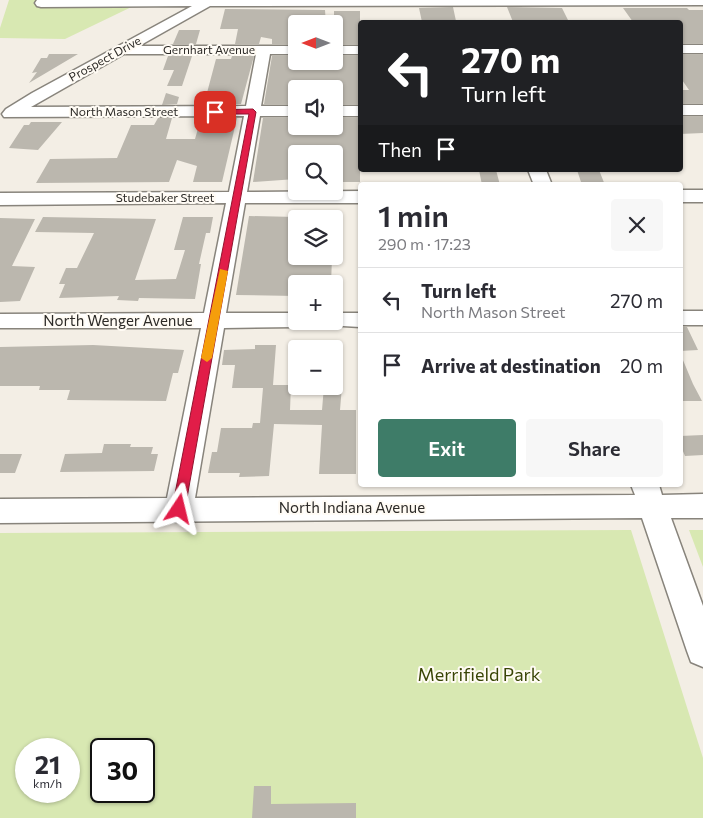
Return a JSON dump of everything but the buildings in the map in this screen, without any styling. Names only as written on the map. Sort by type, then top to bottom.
[{"type":"street","points":[[479,1],[484,16]]},
{"type":"street","points":[[41,3],[703,1]]},
{"type":"street","name":"Prospect Drive","points":[[6,117],[37,96],[209,2]]},
{"type":"street","points":[[683,49],[703,49]]},
{"type":"street","name":"Gernhart Avenue","points":[[121,50],[288,50]]},
{"type":"street","points":[[179,509],[264,50]]},
{"type":"street","points":[[343,50],[358,50]]},
{"type":"street","points":[[683,110],[703,110]]},
{"type":"street","points":[[343,111],[358,111]]},
{"type":"street","name":"North Mason Street","points":[[6,117],[288,112]]},
{"type":"street","points":[[683,196],[703,196]]},
{"type":"street","name":"Studebaker Street","points":[[0,199],[358,197]]},
{"type":"street","points":[[683,318],[703,318]]},
{"type":"street","name":"North Wenger Avenue","points":[[0,321],[288,320]]},
{"type":"street","points":[[343,320],[358,320]]},
{"type":"street","points":[[649,495],[703,651]]},
{"type":"street","name":"North Indiana Avenue","points":[[0,510],[179,509],[649,495],[703,506]]},
{"type":"green space","points":[[9,0],[146,0],[65,39],[0,38],[0,28]]},
{"type":"green space","name":"Merrifield Park","points":[[631,530],[703,758],[703,818],[0,818],[0,533]]},
{"type":"green space","points":[[689,530],[703,530],[703,567]]},
{"type":"slow traffic","points":[[207,358],[223,271]]},
{"type":"route","points":[[179,509],[253,112],[215,112]]}]
